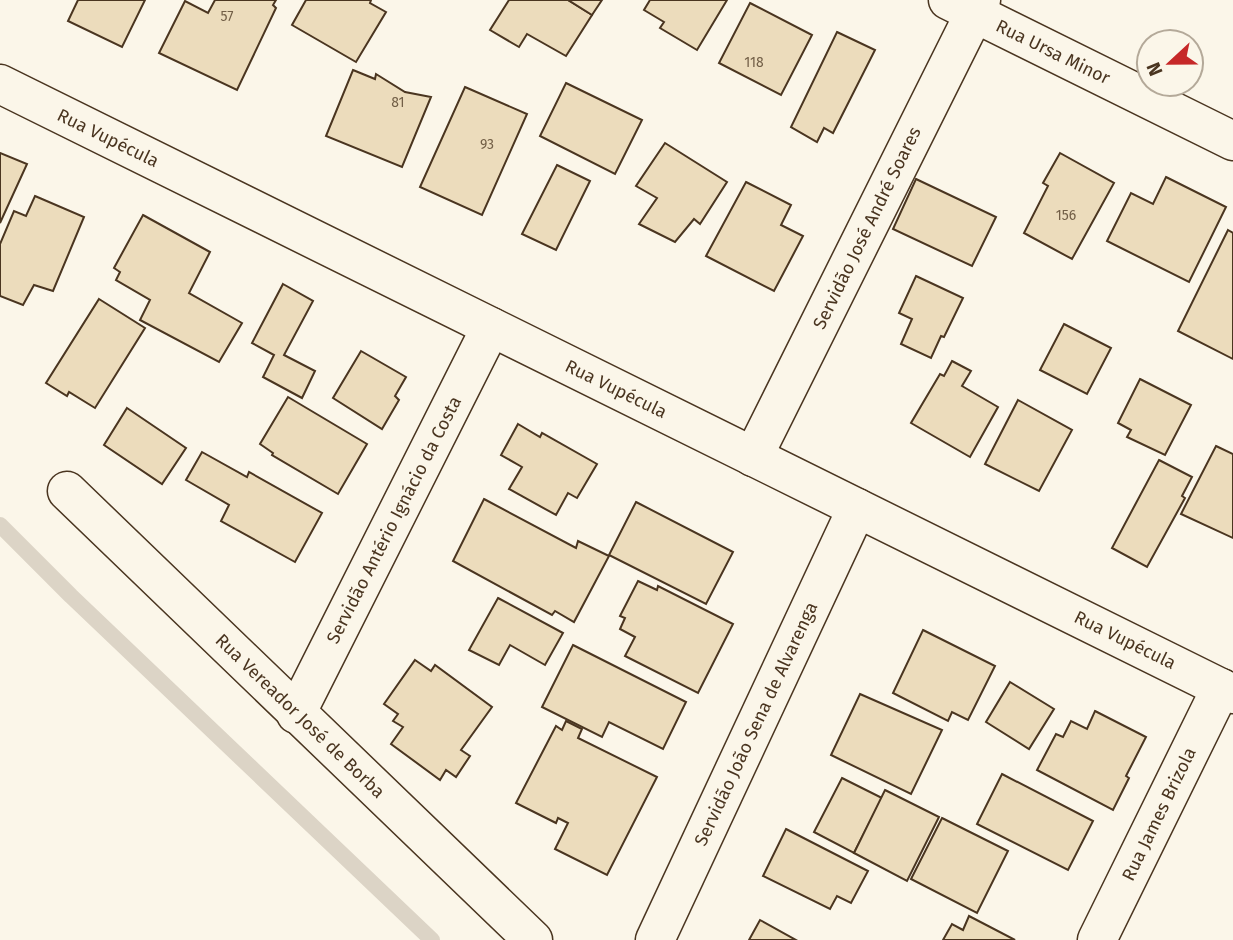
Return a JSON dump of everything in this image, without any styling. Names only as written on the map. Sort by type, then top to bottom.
[{"type":"street","name":"Rua Ursa Minor","points":[[968,4],[1233,141]]},
{"type":"street","name":"Servidão José André Soares","points":[[753,457],[968,4]]},
{"type":"street","name":"Rua Vupécula","points":[[0,84],[1227,691]]},
{"type":"street","name":"Servidão Antério Ignácio da Costa","points":[[296,714],[491,327]]},
{"type":"street","name":"Rua Vereador José de Borba","points":[[67,491],[533,940]]},
{"type":"street","name":"Servidão João Sena de Alvarenga","points":[[655,940],[857,508]]},
{"type":"street","name":"Rua James Brizola","points":[[1097,940],[1227,691]]},
{"type":"building","points":[[78,0],[145,0],[122,47],[68,21]]},
{"type":"building","points":[[215,0],[276,0],[273,5],[276,8],[237,90],[159,53],[185,1],[208,13]]},
{"type":"building","points":[[306,0],[371,0],[370,3],[386,12],[356,62],[292,25]]},
{"type":"building","points":[[509,0],[568,0],[592,15],[566,56],[527,34],[519,47],[490,30]]},
{"type":"building","points":[[568,0],[602,0],[592,15]]},
{"type":"building","points":[[650,0],[727,0],[697,50],[660,28],[664,22],[644,10]]},
{"type":"building","points":[[750,3],[812,35],[781,95],[719,63]]},
{"type":"building","points":[[837,32],[875,50],[833,133],[824,128],[817,142],[791,127]]},
{"type":"building","points":[[353,70],[375,79],[376,74],[405,92],[431,97],[402,167],[326,136]]},
{"type":"building","points":[[566,83],[642,120],[615,174],[540,136]]},
{"type":"building","points":[[465,87],[527,114],[482,215],[420,187]]},
{"type":"building","points":[[665,143],[727,182],[700,224],[694,219],[675,242],[639,224],[657,198],[636,186]]},
{"type":"building","points":[[0,153],[27,164],[0,223]]},
{"type":"building","points":[[1060,153],[1114,183],[1072,259],[1024,233],[1048,186],[1043,183]]},
{"type":"building","points":[[557,165],[590,181],[556,250],[522,234]]},
{"type":"building","points":[[1166,177],[1226,207],[1189,282],[1107,241],[1131,193],[1153,204]]},
{"type":"building","points":[[916,179],[996,217],[972,266],[893,229]]},
{"type":"building","points":[[746,182],[791,205],[781,225],[803,236],[774,291],[706,256]]},
{"type":"building","points":[[35,196],[84,217],[53,291],[34,285],[23,305],[0,296],[0,244],[14,211],[26,216]]},
{"type":"building","points":[[143,215],[210,252],[189,293],[242,323],[219,362],[140,320],[150,300],[116,280],[120,272],[114,268]]},
{"type":"building","points":[[1228,230],[1233,233],[1233,359],[1178,331]]},
{"type":"building","points":[[916,276],[963,298],[931,358],[901,344],[912,319],[899,313]]},
{"type":"building","points":[[283,284],[313,301],[284,355],[315,371],[302,398],[263,377],[274,355],[252,343]]},
{"type":"building","points":[[99,299],[145,328],[95,408],[69,392],[67,396],[46,383]]},
{"type":"building","points":[[1064,324],[1111,348],[1087,394],[1040,370]]},
{"type":"building","points":[[361,351],[406,377],[395,396],[399,400],[382,429],[333,398]]},
{"type":"building","points":[[952,361],[971,371],[962,386],[998,407],[970,457],[911,423],[940,374],[944,376]]},
{"type":"building","points":[[1140,379],[1191,405],[1165,455],[1127,437],[1131,430],[1118,423]]},
{"type":"building","points":[[288,397],[367,444],[338,494],[272,455],[273,453],[260,444]]},
{"type":"building","points":[[1018,400],[1072,430],[1039,491],[985,464]]},
{"type":"building","points":[[127,408],[186,448],[162,484],[104,445]]},
{"type":"building","points":[[518,424],[540,437],[542,433],[597,464],[577,498],[568,493],[556,515],[509,489],[522,467],[501,455]]},
{"type":"building","points":[[1216,446],[1233,454],[1233,538],[1181,514]]},
{"type":"building","points":[[202,452],[247,477],[249,472],[322,513],[295,562],[221,521],[229,505],[186,480]]},
{"type":"building","points":[[1159,460],[1192,477],[1182,496],[1185,498],[1147,567],[1112,548]]},
{"type":"building","points":[[484,499],[576,548],[578,541],[609,556],[574,622],[555,611],[552,615],[453,561]]},
{"type":"building","points":[[636,502],[733,552],[706,604],[609,555]]},
{"type":"building","points":[[638,581],[657,590],[658,586],[733,624],[698,693],[625,656],[635,637],[620,629],[625,618],[620,616]]},
{"type":"building","points":[[498,598],[563,633],[545,665],[510,645],[499,665],[469,650]]},
{"type":"building","points":[[923,630],[995,666],[968,720],[952,712],[948,721],[893,693]]},
{"type":"building","points":[[573,645],[686,702],[663,749],[609,722],[602,737],[542,707]]},
{"type":"building","points":[[415,660],[431,671],[435,665],[492,707],[461,750],[470,756],[456,777],[446,770],[440,780],[391,744],[403,727],[393,721],[398,714],[384,704]]},
{"type":"building","points":[[1010,682],[1054,709],[1029,749],[986,722]]},
{"type":"building","points":[[860,694],[942,730],[911,794],[831,755]]},
{"type":"building","points":[[1095,711],[1146,737],[1126,776],[1129,778],[1113,810],[1037,770],[1056,734],[1063,737],[1071,721],[1087,729]]},
{"type":"building","points":[[566,721],[582,729],[578,738],[657,777],[607,875],[555,849],[568,823],[558,818],[556,823],[516,803],[556,726],[562,730]]},
{"type":"building","points":[[1002,774],[1093,821],[1068,870],[977,824]]},
{"type":"building","points":[[842,778],[882,798],[854,853],[814,832]]},
{"type":"building","points":[[885,790],[939,817],[907,881],[854,853]]},
{"type":"building","points":[[942,818],[1008,851],[977,913],[911,879]]},
{"type":"building","points":[[786,829],[868,871],[851,903],[837,896],[830,909],[763,876]]},
{"type":"building","points":[[969,916],[1015,940],[943,940],[952,924],[963,930]]},
{"type":"building","points":[[760,920],[796,940],[749,940]]},
{"type":"waterway","points":[[0,525],[432,940]]}]
